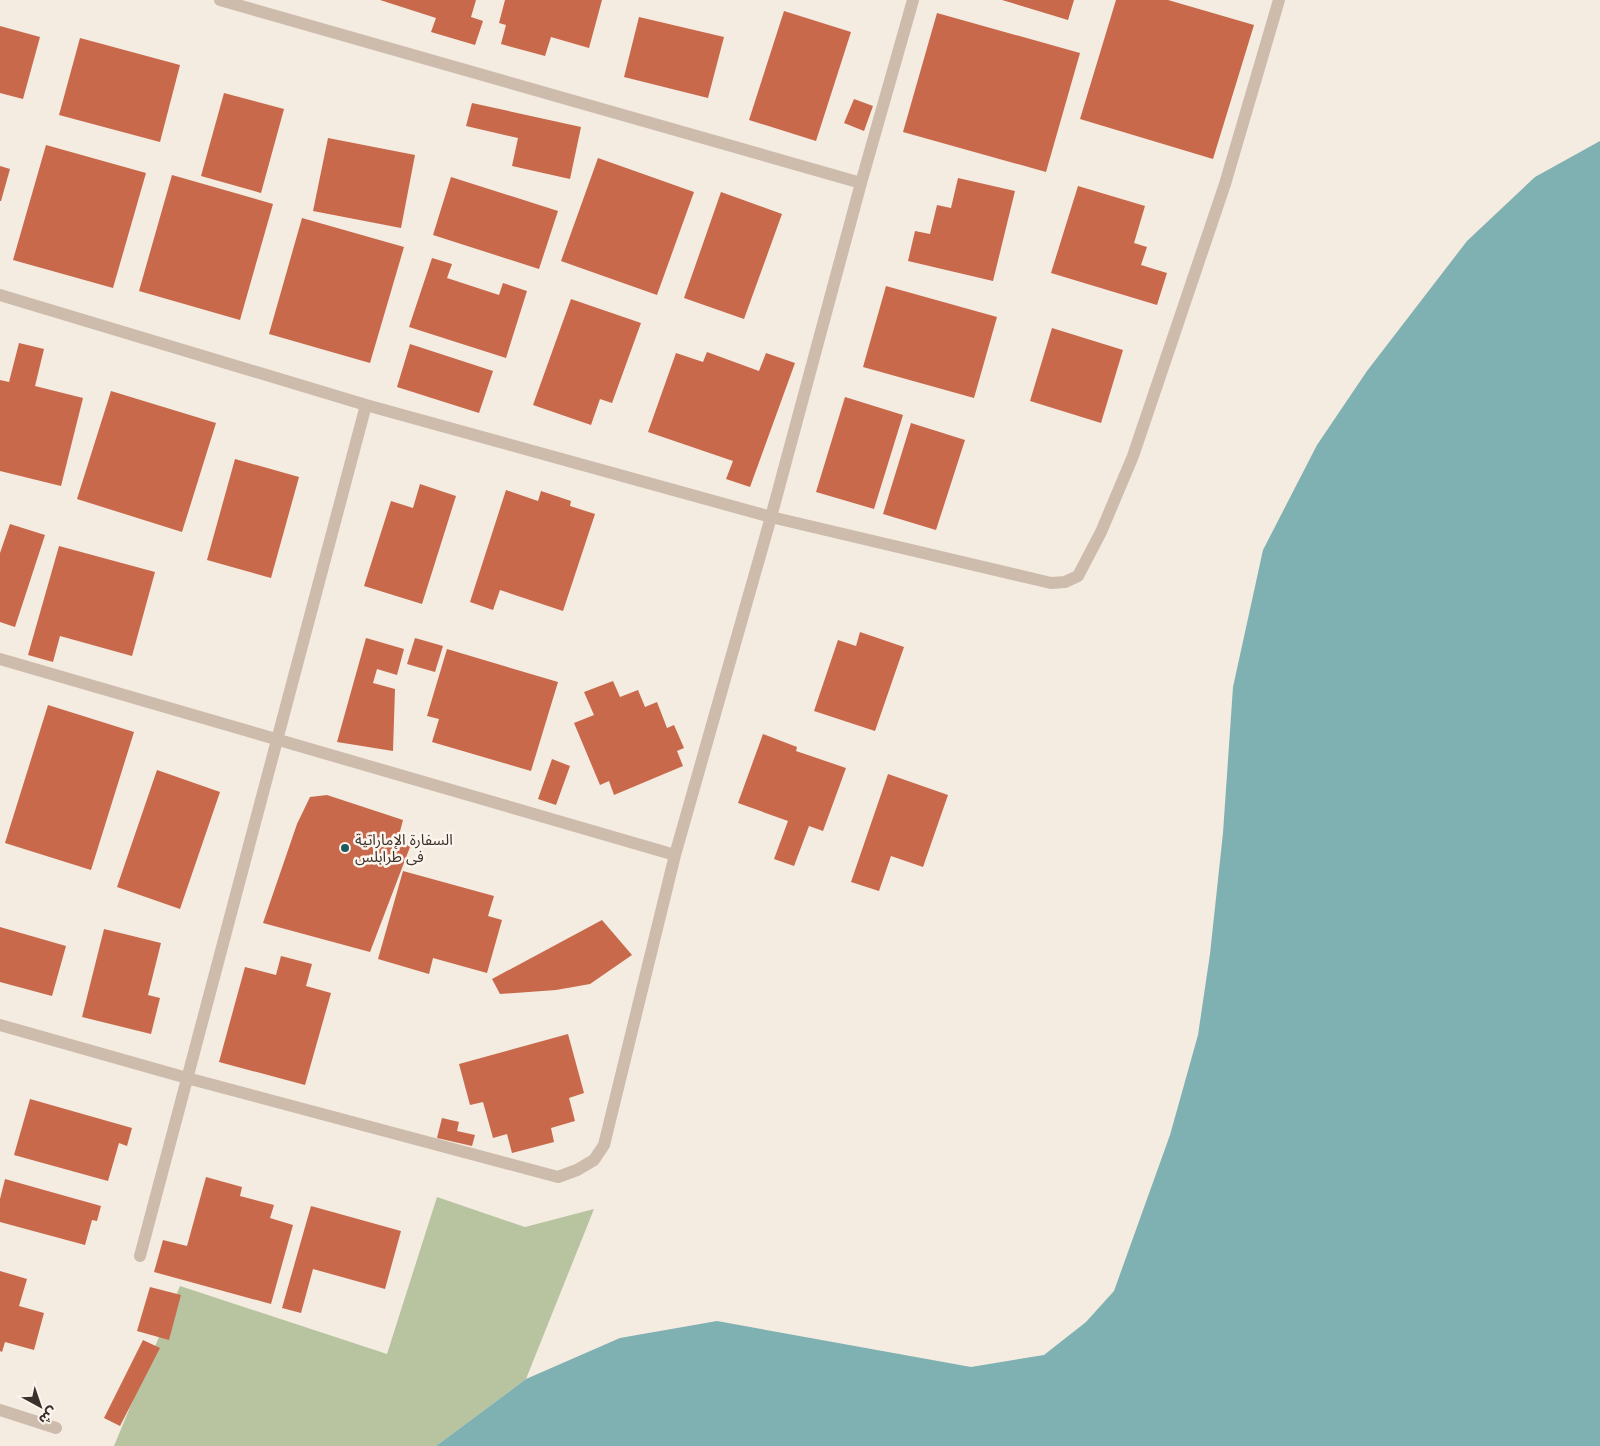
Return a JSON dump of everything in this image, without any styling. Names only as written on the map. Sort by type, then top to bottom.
[{"type":"street","points":[[220,0],[861,183]]},
{"type":"street","points":[[0,1025],[187,1078],[542,1173],[558,1176],[577,1170],[594,1160],[604,1145],[675,855],[771,516],[861,183],[913,0]]},
{"type":"street","points":[[0,295],[366,405],[771,516],[1051,583],[1065,582],[1078,576],[1101,532],[1133,456],[1225,184],[1279,0]]},
{"type":"street","points":[[140,1256],[366,405]]},
{"type":"street","points":[[0,659],[675,855]]},
{"type":"street","points":[[0,1410],[56,1428]]},
{"type":"green space","points":[[437,1197],[525,1227],[594,1209],[526,1379],[436,1446],[114,1446],[180,1286],[387,1354]]},
{"type":"water","points":[[1600,141],[1600,1446],[436,1446],[526,1379],[620,1338],[717,1321],[971,1367],[1044,1355],[1086,1322],[1114,1291],[1170,1135],[1198,1035],[1210,954],[1223,833],[1233,687],[1263,550],[1317,445],[1367,371],[1467,241],[1535,177]]},
{"type":"building","points":[[380,0],[476,0],[471,17],[483,21],[475,45],[431,32],[436,18]]},
{"type":"building","points":[[505,0],[602,0],[589,48],[551,37],[545,56],[501,44],[506,25],[499,23]]},
{"type":"building","points":[[1002,0],[1074,0],[1068,20]]},
{"type":"building","points":[[1116,0],[1168,0],[1254,25],[1213,159],[1080,119]]},
{"type":"building","points":[[784,11],[851,32],[816,141],[749,120]]},
{"type":"building","points":[[937,13],[1080,53],[1046,172],[903,132]]},
{"type":"building","points":[[639,17],[724,37],[708,98],[624,77]]},
{"type":"building","points":[[0,26],[40,37],[23,99],[0,93]]},
{"type":"building","points":[[80,38],[180,65],[160,142],[59,115]]},
{"type":"building","points":[[224,93],[284,109],[261,193],[201,176]]},
{"type":"building","points":[[854,99],[873,106],[864,131],[844,123]]},
{"type":"building","points":[[472,103],[581,127],[570,179],[512,166],[518,138],[466,126]]},
{"type":"building","points":[[328,138],[415,155],[401,228],[313,211]]},
{"type":"building","points":[[46,145],[146,173],[113,288],[13,260]]},
{"type":"building","points":[[598,158],[694,192],[657,295],[561,261]]},
{"type":"building","points":[[0,166],[10,169],[1,201],[0,201]]},
{"type":"building","points":[[172,175],[273,204],[240,320],[139,291]]},
{"type":"building","points":[[451,177],[558,211],[539,269],[433,235]]},
{"type":"building","points":[[958,178],[1015,191],[993,281],[908,261],[915,231],[930,234],[937,205],[951,208]]},
{"type":"building","points":[[1078,186],[1145,206],[1134,243],[1147,247],[1141,265],[1167,273],[1157,305],[1051,273]]},
{"type":"building","points":[[721,192],[782,214],[744,319],[684,298]]},
{"type":"building","points":[[302,218],[404,247],[370,363],[269,334]]},
{"type":"building","points":[[432,258],[452,264],[447,278],[499,295],[503,283],[527,291],[506,358],[409,327]]},
{"type":"building","points":[[886,286],[997,317],[974,398],[863,367]]},
{"type":"building","points":[[571,299],[641,323],[612,403],[600,399],[591,425],[533,405]]},
{"type":"building","points":[[1052,328],[1123,350],[1101,423],[1030,401]]},
{"type":"building","points":[[19,343],[44,349],[35,386],[83,398],[61,486],[0,471],[0,380],[9,382]]},
{"type":"building","points":[[410,344],[493,371],[479,413],[397,387]]},
{"type":"building","points":[[707,352],[759,371],[766,353],[795,363],[750,487],[726,479],[733,461],[648,432],[676,353],[703,362]]},
{"type":"building","points":[[111,391],[216,423],[182,532],[77,499]]},
{"type":"building","points":[[845,397],[903,415],[874,509],[816,492]]},
{"type":"building","points":[[911,423],[965,440],[936,530],[883,514]]},
{"type":"building","points":[[235,459],[299,477],[271,578],[207,560]]},
{"type":"building","points":[[420,484],[456,496],[422,604],[364,586],[391,501],[413,508]]},
{"type":"building","points":[[506,490],[538,501],[541,491],[571,501],[570,506],[595,514],[563,611],[500,590],[493,610],[470,602]]},
{"type":"building","points":[[10,524],[45,535],[15,627],[0,622],[0,553]]},
{"type":"building","points":[[59,546],[155,572],[132,656],[60,636],[53,662],[28,655]]},
{"type":"building","points":[[860,632],[904,647],[875,731],[814,711],[838,640],[856,646]]},
{"type":"building","points":[[366,638],[404,649],[397,675],[377,669],[373,683],[395,689],[393,751],[337,742]]},
{"type":"building","points":[[415,638],[443,646],[435,672],[407,664]]},
{"type":"building","points":[[447,649],[558,682],[531,771],[432,742],[439,719],[427,716]]},
{"type":"building","points":[[613,681],[620,697],[638,690],[645,707],[657,702],[667,728],[674,725],[684,748],[677,751],[683,766],[614,795],[609,781],[600,785],[574,723],[594,715],[584,692]]},
{"type":"building","points":[[48,705],[134,732],[91,870],[5,843]]},
{"type":"building","points":[[763,734],[797,747],[796,751],[846,768],[823,831],[809,826],[794,866],[774,859],[788,821],[738,803]]},
{"type":"building","points":[[552,759],[570,766],[556,805],[538,799]]},
{"type":"building","points":[[157,770],[220,792],[180,909],[117,887]]},
{"type":"building","points":[[888,774],[948,795],[923,867],[891,856],[879,891],[851,882]]},
{"type":"building","points":[[327,795],[403,820],[398,839],[410,847],[370,952],[263,923],[297,824],[310,797]]},
{"type":"building","points":[[403,871],[494,896],[488,916],[502,920],[487,973],[433,958],[429,974],[378,959]]},
{"type":"building","points":[[602,920],[632,955],[590,984],[556,990],[500,994],[492,979]]},
{"type":"building","points":[[0,927],[66,946],[52,996],[0,982]]},
{"type":"building","points":[[104,929],[161,943],[148,995],[160,998],[151,1034],[82,1017]]},
{"type":"building","points":[[281,956],[312,964],[306,986],[331,993],[305,1085],[219,1062],[245,967],[276,975]]},
{"type":"building","points":[[568,1034],[584,1093],[569,1098],[575,1121],[551,1128],[554,1142],[512,1153],[507,1134],[493,1138],[483,1102],[470,1105],[459,1064]]},
{"type":"building","points":[[30,1099],[132,1128],[127,1146],[119,1143],[108,1181],[14,1155]]},
{"type":"building","points":[[442,1118],[459,1122],[457,1131],[475,1135],[472,1146],[437,1138]]},
{"type":"building","points":[[206,1177],[242,1187],[240,1196],[274,1205],[270,1218],[293,1225],[271,1304],[154,1272],[163,1240],[187,1246]]},
{"type":"building","points":[[5,1179],[101,1206],[97,1221],[92,1220],[85,1245],[0,1222],[0,1199]]},
{"type":"building","points":[[311,1206],[401,1231],[385,1289],[313,1269],[301,1313],[282,1308]]},
{"type":"building","points":[[0,1271],[27,1279],[19,1306],[44,1313],[34,1350],[5,1342],[2,1352],[0,1351]]},
{"type":"building","points":[[150,1287],[181,1295],[169,1340],[137,1331]]},
{"type":"building","points":[[143,1340],[160,1348],[120,1426],[104,1418]]},
{"type":"place","name":"السفارة الإماراتية فى طرابلس","points":[[345,848]]}]
